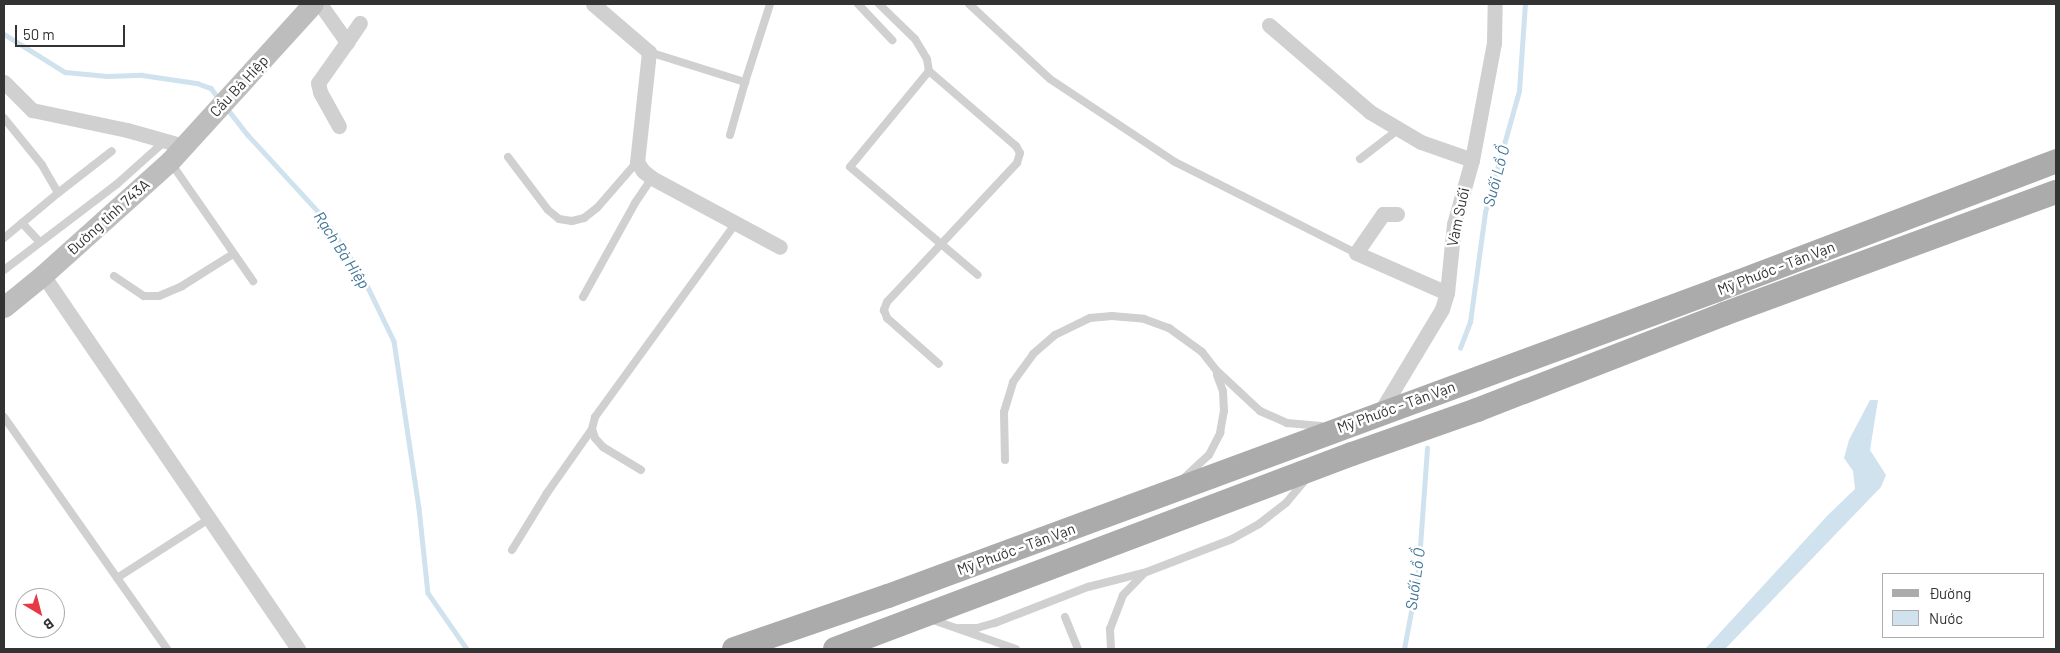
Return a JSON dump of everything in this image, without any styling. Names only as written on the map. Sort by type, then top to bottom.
[{"type":"main road","name":"Cầu Bà Hiệp","points":[[207,120],[313,4]]},
{"type":"main road","name":"Đường tỉnh 743A","points":[[4,307],[43,275],[173,150],[207,120]]},
{"type":"main road","name":"Mỹ Phước - Tân Vạn","points":[[734,649],[888,596],[1349,424],[1717,290],[2056,161]]},
{"type":"main road","name":"Mỹ Phước - Tân Vạn","points":[[835,649],[868,643],[921,616],[1418,431],[1724,314],[2056,192]]},
{"type":"street","points":[[320,4],[347,42]]},
{"type":"street","points":[[592,4],[649,52],[637,162],[652,178],[780,247]]},
{"type":"street","name":"Vàm Suối","points":[[1379,414],[1442,309],[1447,293],[1454,224],[1472,160],[1494,42],[1495,4]]},
{"type":"street","points":[[339,126],[318,88],[318,83],[360,23]]},
{"type":"street","points":[[1269,25],[1370,112],[1421,142],[1472,160]]},
{"type":"street","points":[[4,82],[32,110],[127,130],[173,150]]},
{"type":"street","points":[[1397,214],[1383,214],[1356,254],[1447,293]]},
{"type":"street","points":[[43,275],[298,649]]},
{"type":"lane","points":[[730,135],[770,4]]},
{"type":"lane","points":[[858,4],[892,40]]},
{"type":"lane","points":[[879,4],[915,39],[927,59],[928,71],[850,167],[978,275]]},
{"type":"lane","points":[[968,4],[1050,79],[1175,162],[1356,254]]},
{"type":"lane","points":[[649,52],[745,82]]},
{"type":"lane","points":[[928,71],[1016,146],[1020,152],[1017,163],[887,302],[884,310],[887,318],[939,364]]},
{"type":"lane","points":[[4,118],[42,165],[58,193]]},
{"type":"lane","points":[[1360,160],[1399,129]]},
{"type":"lane","points":[[4,270],[117,184],[173,150],[233,254],[254,281]]},
{"type":"lane","points":[[4,238],[112,151]]},
{"type":"lane","points":[[508,157],[548,210],[559,219],[572,221],[584,218],[597,208],[637,162]]},
{"type":"lane","points":[[583,297],[635,203],[652,178]]},
{"type":"lane","points":[[22,223],[40,242]]},
{"type":"lane","points":[[512,550],[547,493],[592,429],[595,417],[735,224]]},
{"type":"lane","points":[[114,276],[144,296],[159,296],[182,286],[233,254]]},
{"type":"lane","points":[[1006,460],[1004,412],[1013,382],[1033,354],[1055,335],[1090,318],[1112,316],[1144,319],[1168,328],[1202,352],[1216,370],[1260,411],[1287,423],[1313,427],[1349,424]]},
{"type":"lane","points":[[1171,491],[1209,454],[1220,434],[1224,411],[1223,390],[1216,370]]},
{"type":"lane","points":[[4,417],[167,649]]},
{"type":"lane","points":[[592,429],[595,438],[604,447],[642,470]]},
{"type":"lane","points":[[959,628],[977,628],[995,623],[1088,587],[1144,573],[1232,539],[1259,524],[1286,503],[1316,468]]},
{"type":"lane","points":[[117,578],[209,518]]},
{"type":"lane","points":[[1111,649],[1110,629],[1123,595],[1144,573]]},
{"type":"lane","points":[[921,616],[1016,649]]},
{"type":"lane","points":[[1065,617],[1078,649]]},
{"type":"water","points":[[1870,400],[1878,400],[1870,450],[1886,475],[1881,487],[1725,649],[1705,649],[1828,515],[1855,489],[1853,471],[1844,458],[1849,440]]},
{"type":"waterway","name":"Suối Lồ Ồ","points":[[1460,348],[1470,322],[1485,212],[1519,91],[1525,4]]},
{"type":"waterway","name":"Rạch Bà Hiệp","points":[[4,34],[65,72],[107,76],[142,75],[197,83],[211,88],[219,99]]},
{"type":"waterway","name":"Rạch Bà Hiệp","points":[[226,107],[248,135],[324,218],[363,277],[394,341],[419,508],[428,593],[467,649]]},
{"type":"waterway","name":"Suối Lồ Ồ","points":[[1404,649],[1418,574],[1427,448]]}]
